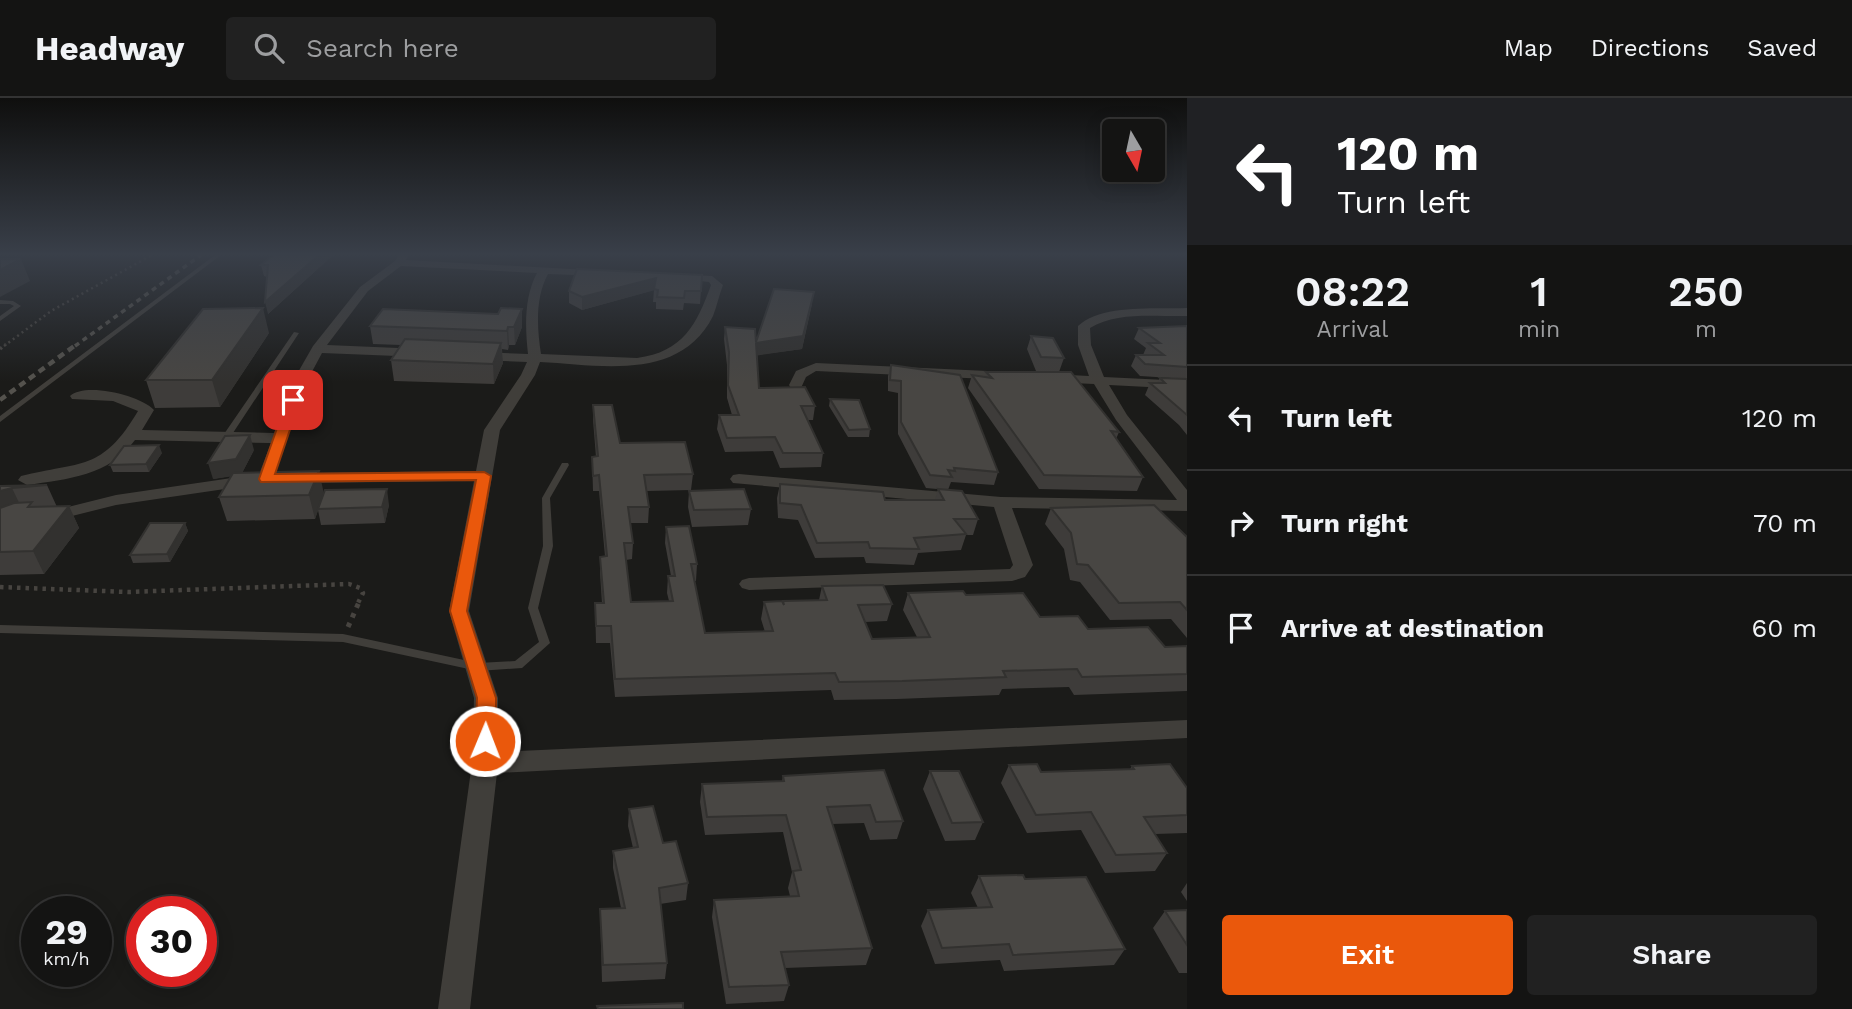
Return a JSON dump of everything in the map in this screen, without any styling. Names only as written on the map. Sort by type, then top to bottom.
[{"type":"street","points":[[266,479],[300,382],[318,349],[357,298]]},
{"type":"street","points":[[454,1009],[485,763],[486,698],[459,611],[492,430],[528,375],[535,358],[531,327],[535,298]]},
{"type":"street","points":[[467,355],[637,362],[657,359],[668,354],[690,336],[706,318],[713,298]]},
{"type":"street","points":[[1187,312],[1121,314],[1094,320],[1084,326],[1081,340],[1096,380],[1187,504]]},
{"type":"street","points":[[318,349],[440,354]]},
{"type":"street","points":[[796,385],[805,370],[816,367],[1187,385]]},
{"type":"street","points":[[27,480],[84,472],[111,459],[133,435],[146,410],[135,401],[102,395],[77,396]]},
{"type":"street","points":[[133,435],[279,438]]},
{"type":"street","points":[[0,524],[22,517],[52,516],[116,500],[266,479],[484,476]]},
{"type":"street","points":[[739,479],[1001,502],[1187,504]]},
{"type":"street","points":[[749,584],[1012,575],[1018,573],[1023,565],[1001,502]]},
{"type":"street","points":[[485,763],[1186,730]]},
{"type":"lane","points":[[0,420],[162,298]]},
{"type":"lane","points":[[0,302],[11,302],[18,306],[0,319]]},
{"type":"lane","points":[[226,437],[296,333]]},
{"type":"lane","points":[[0,629],[343,638],[478,667],[518,665],[545,643],[533,608],[548,546],[546,498],[565,465]]},
{"type":"path","points":[[0,349],[51,311],[75,298]]},
{"type":"path","points":[[0,587],[128,592],[349,584],[360,588],[363,593],[343,638]]},
{"type":"building","points":[[771,298],[813,298],[803,336],[756,343],[759,388],[805,387],[815,406],[801,406],[823,453],[783,453],[775,437],[727,438],[719,415],[739,415],[728,385],[729,352],[725,327],[755,329],[756,342]]},
{"type":"building","points":[[263,308],[212,380],[146,380],[203,309]]},
{"type":"building","points":[[501,308],[522,309],[514,327],[508,327],[507,331],[370,326],[383,309],[498,314]]},
{"type":"building","points":[[1187,326],[1187,367],[1145,364],[1136,355],[1164,355],[1148,343],[1160,343],[1139,328]]},
{"type":"building","points":[[1031,336],[1053,338],[1064,358],[1041,357]]},
{"type":"building","points":[[405,339],[501,343],[493,364],[391,360]]},
{"type":"building","points":[[891,365],[960,375],[998,472],[954,468],[955,471],[948,470],[952,477],[930,475],[901,422],[901,381],[890,380]]},
{"type":"building","points":[[986,372],[1071,372],[1119,432],[1111,431],[1143,477],[1044,475],[972,375],[992,378]]},
{"type":"building","points":[[1160,378],[1187,379],[1187,415],[1150,383],[1165,383]]},
{"type":"building","points":[[830,399],[859,400],[870,429],[849,430]]},
{"type":"building","points":[[593,405],[612,405],[620,443],[685,442],[693,474],[644,475],[649,507],[628,507],[633,543],[624,543],[631,602],[673,601],[668,576],[675,576],[666,527],[689,526],[697,564],[691,564],[705,633],[773,631],[764,602],[782,601],[784,605],[783,601],[827,600],[822,586],[883,585],[892,604],[858,605],[872,639],[930,637],[908,593],[1023,593],[1040,617],[1078,616],[1088,629],[1148,627],[1165,647],[1187,646],[1187,674],[1082,677],[1077,669],[1003,671],[1006,677],[902,681],[839,682],[835,673],[615,679],[611,626],[596,626],[595,603],[604,603],[600,557],[607,556],[599,475],[593,476],[592,457],[598,456]]},
{"type":"building","points":[[250,435],[236,459],[208,463],[225,436]]},
{"type":"building","points":[[159,445],[146,464],[110,465],[124,446]]},
{"type":"building","points":[[319,471],[309,495],[219,497],[233,473]]},
{"type":"building","points":[[780,484],[883,492],[885,500],[944,500],[938,489],[962,491],[978,519],[954,519],[966,534],[914,538],[919,549],[870,548],[868,542],[817,543],[801,505],[780,503]]},
{"type":"building","points":[[47,485],[12,488],[0,491],[0,486]]},
{"type":"building","points":[[387,489],[382,507],[318,509],[325,490]]},
{"type":"building","points":[[744,489],[751,509],[694,510],[689,491]]},
{"type":"building","points":[[32,502],[28,507],[69,506],[33,551],[0,552],[0,508],[14,503]]},
{"type":"building","points":[[1154,505],[1187,537],[1187,610],[1180,602],[1119,603],[1088,565],[1077,564],[1071,533],[1051,508]]},
{"type":"building","points":[[150,523],[185,523],[167,554],[130,555]]},
{"type":"building","points":[[1037,764],[1041,772],[1134,769],[1132,766],[1170,764],[1187,788],[1187,815],[1144,817],[1167,853],[1116,855],[1091,812],[1036,815],[1009,765]]},
{"type":"building","points":[[884,770],[903,821],[876,822],[870,805],[827,807],[872,948],[781,952],[789,985],[729,987],[714,900],[799,896],[793,871],[801,870],[786,815],[707,817],[702,784],[784,781],[783,776]]},
{"type":"building","points":[[930,771],[959,771],[983,822],[952,823]]},
{"type":"building","points":[[653,806],[663,843],[676,841],[688,883],[659,888],[667,963],[603,965],[600,909],[625,908],[613,851],[638,847],[629,809]]},
{"type":"building","points":[[1023,875],[1025,879],[1086,877],[1125,949],[1013,955],[1009,944],[942,948],[928,910],[992,907],[979,876]]},
{"type":"building","points":[[1187,910],[1187,945],[1165,911]]},
{"type":"building","points":[[683,1003],[683,1009],[598,1009],[597,1006]]},
{"type":"railway","points":[[75,346],[142,298]]},
{"type":"railway","points":[[0,400],[77,344]]},
{"type":"route","points":[[293,400],[266,479],[484,476],[459,611],[486,698],[485,741]]}]
